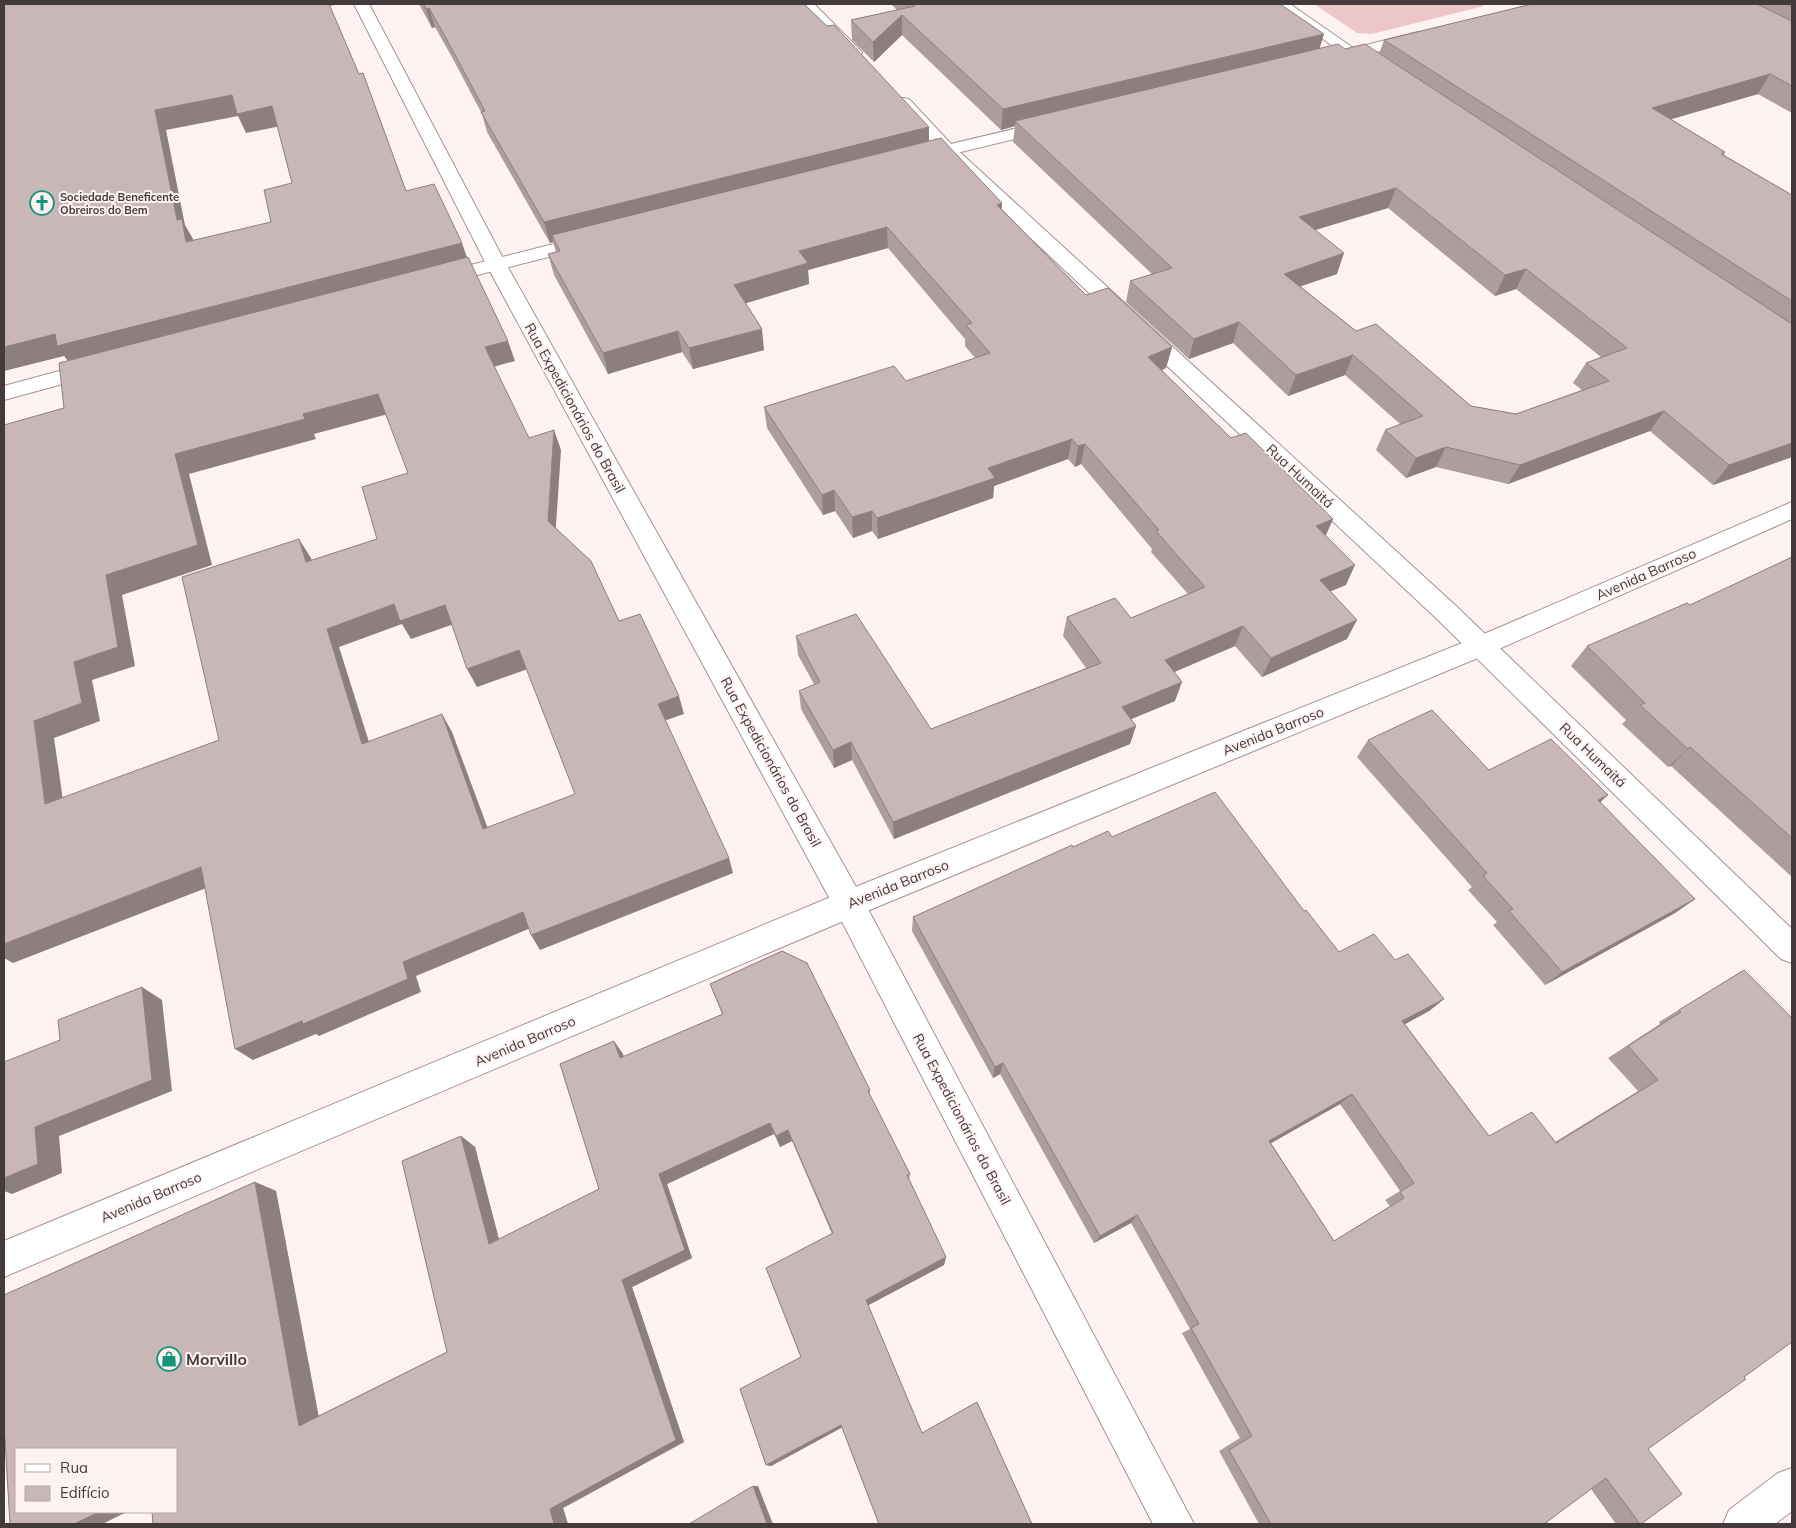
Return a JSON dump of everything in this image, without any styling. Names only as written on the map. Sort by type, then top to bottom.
[{"type":"street","name":"Rua Expedicionários do Brasil","points":[[362,4],[496,264],[849,904],[1174,1524]]},
{"type":"street","points":[[806,4],[868,68]]},
{"type":"street","points":[[1280,4],[1390,79]]},
{"type":"street","points":[[1324,60],[1436,33]]},
{"type":"street","name":"Rua Humaitá","points":[[889,90],[947,150],[1481,646],[1792,949]]},
{"type":"street","points":[[900,162],[1063,122]]},
{"type":"street","points":[[420,283],[608,236]]},
{"type":"street","points":[[4,393],[118,362]]},
{"type":"street","name":"Avenida Barroso","points":[[4,1259],[849,904],[1481,646],[1792,510]]},
{"type":"street","points":[[1743,1524],[1792,1487]]},
{"type":"shaded area","points":[[1314,4],[1480,4],[1484,6],[1372,34],[1357,33]]},
{"type":"building","points":[[4,4],[329,4],[359,74],[363,73],[406,191],[434,184],[462,243],[57,346],[55,334],[4,347]],"holes":[[[232,95],[237,114],[272,106],[292,183],[264,190],[271,222],[186,242],[182,219],[177,220],[155,110]]]},
{"type":"building","points":[[424,4],[804,4],[827,26],[834,25],[929,127],[544,222],[481,112],[485,111],[447,40],[429,8],[426,9]]},
{"type":"building","points":[[912,4],[1280,4],[1324,34],[1003,109],[902,15],[873,42],[851,20],[915,6]]},
{"type":"building","points":[[1532,4],[1757,4],[1792,21],[1792,86],[1770,74],[1652,108],[1725,152],[1721,154],[1792,195],[1792,301],[1384,40]]},
{"type":"building","points":[[1338,44],[1345,49],[1365,44],[1792,324],[1792,443],[1729,465],[1664,411],[1520,465],[1446,447],[1416,458],[1385,430],[1423,416],[1353,355],[1296,375],[1239,322],[1194,339],[1130,281],[1172,268],[1015,121]],"holes":[[[1396,188],[1505,275],[1526,269],[1627,348],[1586,363],[1609,381],[1516,414],[1471,406],[1376,324],[1356,331],[1284,274],[1344,253],[1299,217]]]},
{"type":"building","points":[[941,138],[1002,203],[997,205],[1086,295],[1108,288],[1172,347],[1148,357],[1231,438],[1246,433],[1333,519],[1316,526],[1355,565],[1320,580],[1357,620],[1271,658],[1243,626],[1165,660],[1182,682],[1122,707],[1136,726],[893,822],[851,742],[833,750],[799,691],[820,682],[796,636],[856,614],[931,729],[1101,663],[1067,617],[1115,598],[1131,618],[1205,587],[1156,531],[1159,530],[1085,444],[1078,446],[1072,439],[988,468],[995,478],[877,518],[872,511],[852,517],[834,490],[822,495],[764,407],[894,366],[906,381],[990,353],[966,325],[972,323],[887,227],[799,251],[808,263],[734,285],[762,329],[689,348],[678,331],[603,353],[548,254],[560,251],[552,235]]},
{"type":"building","points":[[468,257],[508,341],[485,347],[529,438],[554,430],[548,521],[591,561],[619,621],[640,614],[679,696],[658,704],[729,858],[531,935],[523,912],[403,962],[408,979],[303,1024],[302,1021],[235,1049],[201,867],[4,944],[4,425],[64,408],[59,363]],"holes":[[[378,394],[408,473],[362,487],[377,539],[306,562],[299,539],[182,577],[219,740],[45,804],[34,721],[82,703],[74,662],[118,647],[106,575],[198,545],[175,454],[305,419],[303,414]],[[394,604],[400,621],[445,605],[467,669],[519,650],[575,794],[483,829],[442,714],[362,744],[327,629]]]},
{"type":"building","points":[[1792,557],[1792,838],[1690,747],[1688,749],[1640,705],[1645,703],[1587,646],[1687,603],[1690,605]]},
{"type":"building","points":[[1432,710],[1489,770],[1551,739],[1608,795],[1598,800],[1695,899],[1562,972],[1509,911],[1513,909],[1483,876],[1487,873],[1368,740]]},
{"type":"building","points":[[1215,792],[1304,911],[1306,910],[1339,952],[1374,934],[1395,960],[1408,954],[1444,999],[1402,1021],[1489,1136],[1532,1112],[1556,1143],[1658,1080],[1628,1046],[1681,1012],[1679,1010],[1744,970],[1792,1018],[1792,1342],[1744,1377],[1746,1379],[1648,1449],[1682,1494],[1641,1524],[1606,1478],[1544,1524],[1271,1524],[1229,1450],[1252,1436],[1191,1328],[1199,1324],[1137,1215],[1100,1236],[1003,1063],[995,1067],[913,917],[1072,845],[1073,847],[1108,831],[1112,837]],"holes":[[[1352,1094],[1414,1183],[1400,1192],[1404,1198],[1334,1241],[1269,1141]]]},
{"type":"building","points":[[782,951],[807,963],[910,1174],[907,1175],[946,1257],[866,1300],[922,1433],[977,1402],[1032,1524],[879,1524],[841,1425],[766,1465],[740,1389],[801,1357],[766,1268],[833,1233],[788,1130],[776,1136],[770,1123],[659,1174],[685,1250],[622,1280],[676,1440],[550,1509],[554,1524],[153,1524],[152,1513],[178,1513],[178,1448],[15,1448],[15,1513],[97,1513],[74,1524],[10,1524],[4,1423],[4,1295],[255,1182],[299,1426],[447,1352],[402,1161],[461,1136],[489,1244],[599,1189],[560,1064],[614,1041],[620,1058],[723,1014],[710,984]]},
{"type":"building","points":[[142,987],[152,1080],[35,1127],[38,1164],[4,1178],[4,1062],[60,1040],[58,1020]]},
{"type":"building","points":[[753,1486],[767,1524],[689,1524]]},
{"type":"place","name":"Sociedade Beneficente Obreiros do Bem","points":[[42,203]]},
{"type":"place","name":"Morvillo","points":[[169,1359]]}]
